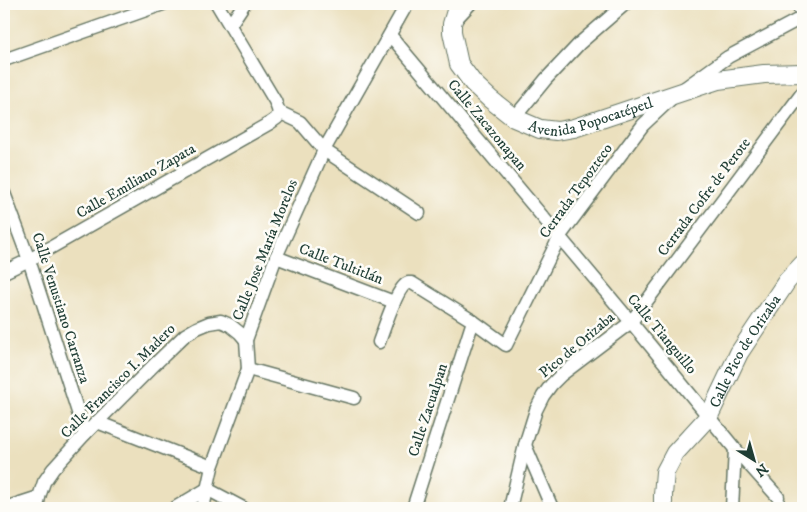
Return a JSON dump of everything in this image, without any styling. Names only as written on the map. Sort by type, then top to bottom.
[{"type":"street","points":[[4,60],[164,4]]},
{"type":"street","points":[[217,4],[275,101],[279,112],[300,122],[324,150],[418,213]]},
{"type":"street","points":[[230,24],[244,4]]},
{"type":"street","name":"Calle Jose María Morelos","points":[[203,508],[212,467],[248,369],[246,340],[276,257],[324,150],[408,4]]},
{"type":"street","name":"Avenida Popocatépetl","points":[[458,4],[452,24],[452,32],[459,64],[485,94],[514,118],[540,130],[557,131],[574,128],[718,80],[764,74],[803,73]]},
{"type":"street","points":[[452,24],[470,4]]},
{"type":"street","points":[[514,118],[546,79],[580,43],[625,4]]},
{"type":"street","name":"Cerrada Tepozteco","points":[[473,321],[506,345],[560,236],[643,126],[675,95],[728,57],[802,17]]},
{"type":"street","name":"Calle Zacazonapan","points":[[390,35],[560,236]]},
{"type":"street","name":"Cerrada Cofre de Perote","points":[[631,322],[803,92]]},
{"type":"street","name":"Calle Emiliano Zapata","points":[[4,272],[29,260],[270,123],[277,118],[279,112]]},
{"type":"street","name":"Calle Venustiano Carranza","points":[[4,193],[29,260],[85,434]]},
{"type":"street","name":"Calle Tianguillo","points":[[560,236],[735,449],[778,497]]},
{"type":"street","name":"Calle Tultitlán","points":[[276,257],[394,302]]},
{"type":"street","name":"Calle Pico de Orizaba","points":[[663,508],[662,495],[665,472],[675,452],[709,416],[739,353],[787,281],[803,264]]},
{"type":"street","name":"Calle Tultitlán","points":[[378,342],[394,302],[403,286],[407,283],[412,283],[473,321]]},
{"type":"street","name":"Calle Francisco I. Madero","points":[[38,503],[44,482],[53,469],[152,366],[186,335],[209,323],[221,321],[230,325],[246,340]]},
{"type":"street","name":"Calle Zacualpan","points":[[413,508],[473,321]]},
{"type":"street","name":"Pico de Orizaba","points":[[510,508],[525,445],[536,410],[543,396],[561,375],[631,322]]},
{"type":"street","points":[[248,369],[354,398]]},
{"type":"street","points":[[98,422],[212,467]]},
{"type":"street","points":[[525,445],[552,508]]},
{"type":"street","points":[[732,508],[735,449]]},
{"type":"street","points":[[174,508],[207,489],[243,508]]},
{"type":"street","points":[[5,508],[38,503]]},
{"type":"lane","points":[[794,4],[802,17]]}]
